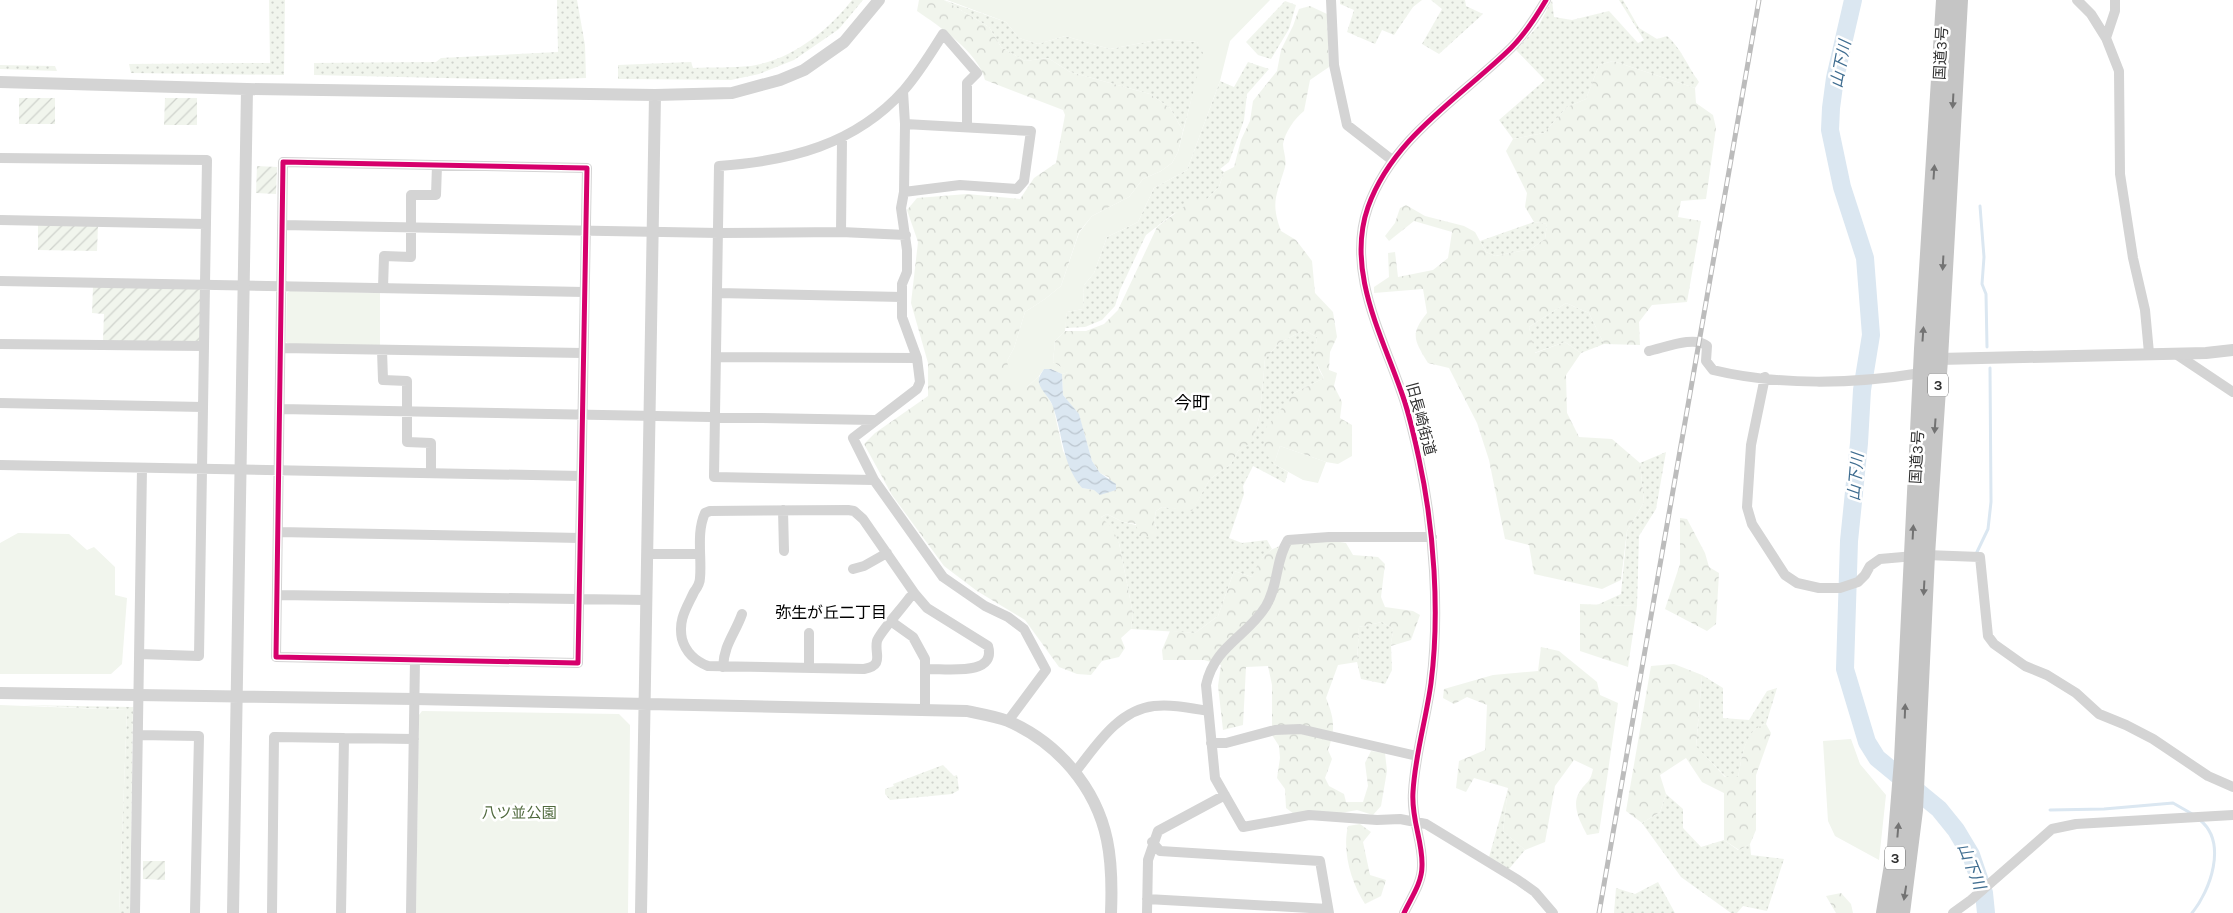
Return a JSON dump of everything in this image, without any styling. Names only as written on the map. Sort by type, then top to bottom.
[{"type":"highway","name":"国道3号","points":[[1901,913],[1919,556],[1922,373],[1944,0]]},
{"type":"highway","name":"国道3号","points":[[1919,556],[1939,359],[1959,0]]},
{"type":"highway","name":"国道3号","points":[[1885,913],[1896,847],[1907,806]]},
{"type":"street","points":[[0,82],[655,95],[732,93],[780,80],[804,70],[844,42],[879,0]]},
{"type":"street","points":[[1331,0],[1334,65],[1347,125],[1392,160]]},
{"type":"street","name":"旧長崎街道","points":[[1404,913],[1420,880],[1422,867],[1420,848],[1413,820],[1412,796],[1417,756],[1431,682],[1434,609],[1432,537],[1419,458],[1402,393],[1365,293],[1362,246],[1367,210],[1392,160],[1423,127],[1511,48],[1529,28],[1546,0]]},
{"type":"street","points":[[2077,0],[2092,14],[2106,38],[2119,71],[2120,174],[2133,258],[2145,310],[2149,354]]},
{"type":"street","points":[[2106,38],[2115,11],[2115,0]]},
{"type":"street","points":[[874,480],[714,477],[719,166],[760,163],[794,156],[842,139],[881,112],[903,91],[921,69],[944,34],[977,73],[967,83],[967,126]]},
{"type":"street","points":[[233,913],[247,88]]},
{"type":"street","points":[[903,91],[905,124],[904,192],[901,208],[906,235],[907,272],[902,284],[903,322],[917,358],[920,382],[917,389],[852,438],[874,480],[943,577],[985,606],[1008,617],[1024,629],[1046,670],[1008,721]]},
{"type":"street","points":[[641,913],[655,95]]},
{"type":"street","points":[[904,192],[960,185],[1016,189],[1024,181],[1031,131],[905,124]]},
{"type":"street","points":[[841,232],[842,139]]},
{"type":"street","points":[[0,158],[208,160],[199,656],[139,654]]},
{"type":"street","points":[[283,162],[437,165],[587,168],[578,663],[276,657],[283,162]]},
{"type":"street","points":[[383,288],[384,256],[411,257],[411,195],[436,195],[437,165]]},
{"type":"street","points":[[0,220],[206,224]]},
{"type":"street","points":[[282,225],[585,229],[719,233],[841,232],[906,235]]},
{"type":"street","points":[[0,281],[584,292]]},
{"type":"street","points":[[718,293],[902,298]]},
{"type":"street","points":[[1649,351],[1668,348],[1685,341],[1699,342],[1707,346],[1706,361],[1713,370],[1806,381],[1876,380],[1922,373],[1939,359],[2176,354],[2233,350]]},
{"type":"street","points":[[0,344],[204,346]]},
{"type":"street","points":[[281,348],[583,354]]},
{"type":"street","points":[[382,350],[383,380],[407,381],[407,442],[431,443],[431,473]]},
{"type":"street","points":[[2176,354],[2233,392]]},
{"type":"street","points":[[717,357],[917,358]]},
{"type":"street","points":[[1766,377],[1749,460],[1747,506],[1752,524],[1785,575],[1797,583],[1819,588],[1840,588],[1858,582],[1870,566],[1880,559],[1919,556],[1975,557],[1988,636],[1994,644],[2025,666],[2058,680],[2076,692],[2100,714],[2126,724],[2153,739],[2208,776],[2233,787]]},
{"type":"street","points":[[0,403],[203,407]]},
{"type":"street","points":[[280,409],[650,414],[874,420]]},
{"type":"street","points":[[0,465],[581,476]]},
{"type":"street","points":[[135,913],[142,468]]},
{"type":"street","points":[[783,510],[784,551]]},
{"type":"street","points":[[915,594],[910,597],[878,639],[878,658],[872,667],[708,666],[695,659],[684,646],[680,631],[682,616],[700,580],[701,525],[705,513],[710,511],[783,510],[854,511],[863,520],[927,608],[988,646],[989,660],[983,666],[975,668],[925,669]]},
{"type":"street","points":[[278,532],[580,538]]},
{"type":"street","points":[[1432,537],[1329,537],[1288,540],[1280,552],[1275,590],[1265,608],[1219,654],[1206,685],[1215,778],[1243,827],[1309,815],[1413,820],[1426,824],[1509,874],[1535,892],[1553,913]]},
{"type":"street","points":[[854,569],[864,566],[887,553]]},
{"type":"street","points":[[648,554],[700,554]]},
{"type":"street","points":[[277,595],[647,600]]},
{"type":"street","points":[[723,667],[726,644],[738,625],[742,614]]},
{"type":"street","points":[[892,622],[913,637],[923,654],[925,709]]},
{"type":"street","points":[[809,633],[810,668]]},
{"type":"street","points":[[411,913],[415,660]]},
{"type":"street","points":[[0,693],[415,699],[967,711],[1008,721],[1052,748],[1076,772],[1091,797],[1107,840],[1112,876],[1111,913]]},
{"type":"street","points":[[1076,772],[1111,729],[1128,714],[1152,706],[1175,706],[1208,711]]},
{"type":"street","points":[[1211,743],[1226,743],[1276,730],[1300,729],[1417,756]]},
{"type":"street","points":[[138,735],[199,736],[195,913]]},
{"type":"street","points":[[272,913],[274,737],[414,739]]},
{"type":"street","points":[[341,913],[344,738]]},
{"type":"street","points":[[1147,913],[1148,860],[1152,842],[1158,831],[1225,795]]},
{"type":"street","points":[[1953,913],[1975,897],[2052,829],[2076,824],[2233,815]]},
{"type":"street","points":[[1147,899],[1329,911],[1320,861],[1160,851],[1152,842]]},
{"type":"green space","points":[[269,0],[285,0],[284,75],[131,73],[129,64],[270,63]]},
{"type":"green space","points":[[557,0],[577,0],[585,45],[586,78],[529,80],[314,75],[314,63],[436,62],[441,58],[558,52]]},
{"type":"green space","points":[[852,0],[863,0],[839,29],[794,60],[759,74],[731,80],[618,79],[618,65],[691,62],[693,68],[744,67],[766,63],[794,51],[808,42],[832,23]]},
{"type":"green space","points":[[919,0],[944,0],[989,27],[1001,47],[1025,61],[1048,58],[1070,72],[1150,94],[1170,108],[1183,131],[1178,152],[1172,163],[1161,171],[1143,179],[1129,197],[1092,216],[1079,232],[1061,286],[1025,312],[1014,348],[1007,361],[1027,387],[1039,376],[1040,385],[1053,406],[1063,451],[1082,488],[1094,490],[1110,478],[1100,473],[1092,461],[1079,415],[1063,395],[1062,374],[1068,372],[1053,362],[1055,341],[1065,331],[1086,331],[1104,324],[1118,310],[1157,227],[1194,199],[1207,199],[1219,187],[1224,172],[1234,167],[1241,140],[1250,121],[1253,101],[1277,71],[1281,50],[1299,9],[1310,6],[1327,14],[1329,67],[1310,80],[1304,111],[1294,121],[1286,135],[1283,144],[1285,167],[1275,205],[1281,231],[1296,240],[1312,261],[1315,293],[1333,312],[1337,337],[1330,352],[1329,370],[1337,373],[1334,386],[1342,402],[1340,418],[1352,425],[1352,456],[1338,464],[1326,462],[1280,446],[1274,464],[1264,451],[1265,429],[1294,393],[1324,378],[1314,358],[1317,337],[1304,330],[1279,343],[1265,359],[1260,414],[1253,441],[1238,451],[1231,464],[1210,479],[1192,511],[1162,507],[1156,511],[1154,521],[1157,530],[1152,538],[1139,536],[1136,524],[1123,522],[1107,514],[1101,517],[1112,528],[1119,543],[1133,614],[1131,629],[1121,638],[1125,648],[1119,657],[1102,661],[1091,675],[1077,674],[1059,667],[1025,620],[977,591],[944,566],[892,495],[864,444],[875,433],[928,396],[928,363],[911,303],[918,242],[907,210],[917,198],[967,194],[1020,199],[1034,178],[1056,163],[1065,115],[1063,110],[985,80],[975,60],[967,50],[947,32],[917,11]]},
{"type":"green space","points":[[944,0],[1006,22],[1019,38],[1038,44],[1065,36],[1110,49],[1162,39],[1197,42],[1204,53],[1183,131],[1170,108],[1150,94],[1070,72],[1048,58],[1025,61],[1001,47],[989,27]]},
{"type":"green space","points":[[947,0],[1270,0],[1230,41],[1220,81],[1187,170],[1154,188],[1138,222],[1107,237],[1094,273],[1084,285],[1083,309],[1067,312],[1065,331],[1055,341],[1053,362],[1069,372],[1062,374],[1051,369],[1044,369],[1027,387],[1011,382],[1007,361],[1014,348],[1025,312],[1061,286],[1079,233],[1092,216],[1129,197],[1143,179],[1161,171],[1172,163],[1178,152],[1203,53],[1197,42],[1162,39],[1110,49],[1065,36],[1038,44],[1019,38],[1006,22]]},
{"type":"green space","points":[[1340,0],[1422,0],[1413,7],[1394,35],[1382,30],[1375,44],[1347,32],[1354,10],[1340,4]]},
{"type":"green space","points":[[1431,0],[1465,0],[1466,6],[1483,14],[1439,54],[1422,44],[1442,9]]},
{"type":"green space","points":[[1552,0],[1554,17],[1572,20],[1609,11],[1638,43],[1644,40],[1619,0],[1623,0],[1639,28],[1657,39],[1667,36],[1672,41],[1699,82],[1695,88],[1613,61],[1599,65],[1586,99],[1567,107],[1544,133],[1513,139],[1499,120],[1545,80],[1516,50],[1539,25]]},
{"type":"green space","points":[[1285,1],[1296,5],[1289,29],[1271,59],[1258,55],[1246,42]]},
{"type":"green space","points":[[1613,61],[1695,88],[1696,103],[1713,115],[1716,128],[1706,199],[1681,201],[1678,217],[1701,221],[1687,302],[1652,305],[1639,322],[1640,345],[1604,344],[1589,313],[1566,303],[1529,327],[1535,353],[1565,342],[1581,353],[1566,375],[1567,413],[1579,437],[1612,439],[1640,463],[1644,502],[1627,531],[1621,580],[1602,589],[1534,574],[1529,545],[1505,539],[1489,460],[1477,423],[1449,368],[1428,363],[1417,343],[1416,333],[1418,327],[1427,313],[1423,289],[1374,293],[1374,287],[1389,277],[1388,253],[1395,252],[1398,277],[1433,270],[1448,258],[1452,232],[1414,221],[1389,241],[1385,236],[1395,223],[1400,208],[1406,205],[1425,216],[1464,226],[1475,232],[1486,252],[1495,256],[1531,249],[1545,239],[1547,224],[1534,222],[1525,207],[1527,193],[1506,151],[1513,139],[1544,133],[1567,107],[1586,99],[1599,65]]},
{"type":"green space","points":[[1248,62],[1269,69],[1247,94],[1244,120],[1229,162],[1220,169],[1224,172],[1219,187],[1207,199],[1173,214],[1146,235],[1120,290],[1115,306],[1102,320],[1085,327],[1065,328],[1067,312],[1083,309],[1084,285],[1094,273],[1107,237],[1138,222],[1154,188],[1187,170],[1220,81],[1234,87]]},
{"type":"green space","points":[[0,65],[55,66],[57,71],[0,69]]},
{"type":"green space","points":[[19,98],[55,98],[55,124],[19,124]]},
{"type":"green space","points":[[165,98],[197,98],[197,125],[164,125]]},
{"type":"green space","points":[[257,166],[277,167],[276,194],[256,193]]},
{"type":"green space","points":[[1534,222],[1547,224],[1545,239],[1531,249],[1495,256],[1486,252],[1480,241]]},
{"type":"green space","points":[[38,224],[98,226],[97,251],[38,250]]},
{"type":"green space","points":[[93,287],[202,289],[201,343],[103,341],[104,314],[92,313]]},
{"type":"green space","points":[[290,291],[380,293],[380,346],[289,344],[286,342],[287,293]]},
{"type":"green space","points":[[1566,303],[1589,313],[1604,344],[1581,353],[1565,342],[1534,353],[1529,327]]},
{"type":"green space","points":[[1304,330],[1317,337],[1316,358],[1318,368],[1324,378],[1294,393],[1274,464],[1288,472],[1285,483],[1253,466],[1243,486],[1244,494],[1229,538],[1242,543],[1267,540],[1272,549],[1263,557],[1252,577],[1234,571],[1218,616],[1195,633],[1131,629],[1133,614],[1119,543],[1101,517],[1107,514],[1123,522],[1157,530],[1154,521],[1156,511],[1162,507],[1192,510],[1210,479],[1231,464],[1238,451],[1253,440],[1260,414],[1265,359],[1279,343]]},
{"type":"green space","points":[[1280,446],[1326,462],[1318,483],[1303,480],[1274,464]]},
{"type":"green space","points":[[1666,452],[1656,509],[1639,536],[1637,606],[1597,605],[1621,594],[1627,531],[1644,502],[1640,463]]},
{"type":"green space","points":[[1680,518],[1687,519],[1705,553],[1709,567],[1719,573],[1716,624],[1707,631],[1665,609],[1680,564]]},
{"type":"green space","points":[[18,533],[69,534],[87,550],[94,547],[115,567],[115,595],[127,598],[122,664],[111,674],[0,674],[0,543]]},
{"type":"green space","points":[[1328,540],[1346,543],[1353,555],[1378,557],[1385,564],[1381,597],[1385,607],[1413,611],[1420,615],[1411,640],[1391,646],[1393,629],[1382,622],[1359,627],[1357,662],[1338,665],[1326,698],[1331,712],[1333,730],[1328,750],[1332,759],[1325,778],[1329,786],[1344,794],[1346,802],[1363,802],[1368,786],[1365,763],[1371,751],[1385,753],[1387,771],[1381,806],[1373,815],[1357,810],[1341,813],[1294,814],[1286,808],[1285,789],[1277,778],[1280,758],[1279,746],[1272,735],[1272,685],[1268,666],[1246,667],[1243,725],[1223,730],[1218,686],[1221,665],[1204,660],[1163,660],[1162,650],[1170,631],[1195,633],[1218,616],[1234,571],[1252,577],[1262,558],[1277,547],[1285,544]]},
{"type":"green space","points":[[1580,604],[1637,606],[1628,667],[1580,651]]},
{"type":"green space","points":[[1382,622],[1393,629],[1391,646],[1392,670],[1385,684],[1361,679],[1357,662],[1359,627]]},
{"type":"green space","points":[[1541,647],[1559,651],[1597,682],[1600,695],[1618,703],[1599,833],[1587,835],[1576,809],[1579,793],[1589,780],[1593,769],[1574,760],[1555,786],[1545,842],[1525,850],[1503,831],[1508,788],[1474,778],[1466,792],[1456,788],[1459,761],[1485,750],[1487,705],[1467,697],[1454,704],[1443,698],[1444,689],[1493,675],[1538,671]]},
{"type":"green space","points":[[1674,664],[1702,675],[1696,746],[1725,777],[1738,777],[1745,745],[1753,732],[1766,724],[1771,733],[1756,775],[1756,830],[1750,844],[1739,850],[1724,840],[1724,793],[1702,782],[1686,758],[1660,775],[1666,794],[1660,812],[1642,823],[1626,811],[1651,666]]},
{"type":"green space","points":[[1702,675],[1723,688],[1723,718],[1749,720],[1767,691],[1777,688],[1766,724],[1753,732],[1745,746],[1738,777],[1726,777],[1696,747]]},
{"type":"green space","points":[[0,705],[127,710],[119,913],[0,913]]},
{"type":"green space","points":[[23,705],[133,707],[130,913],[119,913],[127,710]]},
{"type":"green space","name":"八ツ並公園","points":[[422,711],[619,714],[630,725],[628,913],[416,913],[419,715]]},
{"type":"green space","points":[[1851,739],[1860,764],[1886,795],[1879,860],[1835,836],[1828,821],[1823,741]]},
{"type":"green space","points":[[943,765],[954,776],[957,775],[959,790],[952,794],[890,800],[885,794],[885,789],[894,786],[893,784]]},
{"type":"green space","points":[[1508,789],[1503,831],[1525,850],[1509,869],[1489,857]]},
{"type":"green space","points":[[1666,794],[1683,809],[1683,828],[1701,847],[1724,840],[1738,850],[1750,844],[1751,855],[1784,859],[1767,911],[1743,906],[1737,913],[1731,913],[1681,877],[1642,823],[1660,812]]},
{"type":"green space","points":[[1360,824],[1371,832],[1363,842],[1370,875],[1386,880],[1381,896],[1365,904],[1352,877],[1346,846],[1348,826]]},
{"type":"green space","points":[[143,861],[165,861],[165,880],[143,879]]},
{"type":"green space","points":[[1658,882],[1675,913],[1614,913],[1616,888],[1635,894]]},
{"type":"green space","points":[[1841,893],[1851,904],[1853,913],[1836,913],[1826,896]]},
{"type":"water","points":[[1044,369],[1051,369],[1062,374],[1063,395],[1079,414],[1092,461],[1100,473],[1116,484],[1116,490],[1100,495],[1094,490],[1082,488],[1075,479],[1070,469],[1052,404],[1039,383],[1039,377]]},
{"type":"waterway","name":"山下川","points":[[1853,0],[1835,78],[1830,130],[1842,187],[1865,258],[1871,335],[1862,390],[1859,443],[1849,541],[1845,669],[1867,742],[1877,758],[1939,809],[1956,830],[1971,855],[1984,893],[1986,913]]},
{"type":"waterway","points":[[1980,206],[1984,257],[1982,284],[1986,294],[1987,347]]},
{"type":"waterway","points":[[1976,554],[1988,529],[1991,502],[1990,368]]},
{"type":"waterway","points":[[2050,810],[2104,809],[2173,803],[2194,815]]},
{"type":"waterway","points":[[2192,913],[2199,904],[2210,880],[2215,854],[2213,841],[2208,830],[2200,820]]},
{"type":"railway","points":[[1599,913],[1759,0]]},
{"type":"cycle path","points":[[1404,913],[1422,872],[1421,848],[1414,812],[1413,792],[1434,656],[1434,571],[1424,486],[1413,433],[1404,399],[1369,301],[1361,254],[1362,231],[1368,207],[1379,182],[1394,160],[1430,120],[1511,48],[1530,25],[1546,0]]},
{"type":"cycle path","points":[[283,162],[587,168],[578,663],[276,657],[283,162]]},
{"type":"district","name":"今町","points":[[1192,403]]},
{"type":"district","name":"弥生が丘二丁目","points":[[831,612]]}]
